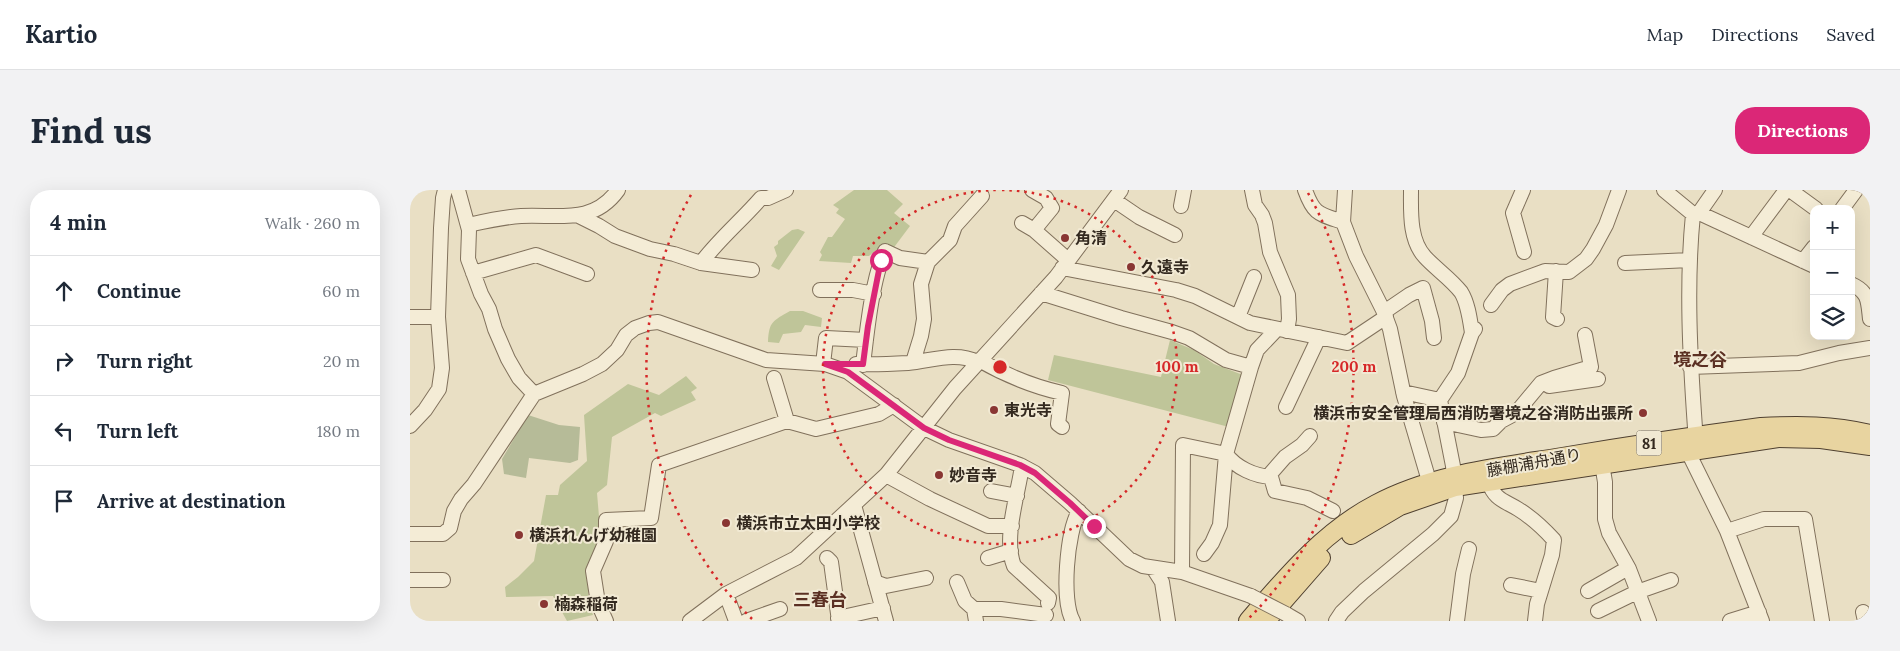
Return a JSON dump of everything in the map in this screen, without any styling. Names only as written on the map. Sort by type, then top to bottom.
[{"type":"main road","name":"藤棚浦舟通り","points":[[1454,482],[1488,482],[1602,464],[1760,427],[1824,426],[1870,434]]},
{"type":"main road","name":"藤棚浦舟通り","points":[[1248,621],[1305,558],[1328,538],[1376,504],[1431,488],[1533,461],[1693,443],[1778,438],[1821,438],[1870,446]]},
{"type":"main road","name":"藤棚浦舟通り","points":[[1266,621],[1319,559],[1341,541],[1382,515],[1431,488]]},
{"type":"street","points":[[410,426],[425,410],[438,389],[442,368],[438,318],[441,228],[445,190]]},
{"type":"street","points":[[458,190],[469,230],[468,259],[473,273],[508,359],[519,378],[534,394]]},
{"type":"street","points":[[468,225],[505,217],[586,214],[599,208],[618,190]]},
{"type":"street","points":[[701,263],[726,233],[743,218],[760,194],[768,198],[786,190]]},
{"type":"street","points":[[1032,190],[1046,198],[1052,208],[1028,227],[1065,264],[1176,290],[1195,296],[1250,322],[1347,343],[1409,295],[1423,288],[1434,338]]},
{"type":"street","points":[[1181,206],[1184,190]]},
{"type":"street","points":[[1204,554],[1212,543],[1220,525],[1226,454],[1257,350],[1282,330],[1289,319],[1288,295],[1270,252],[1265,223],[1255,205],[1252,190]]},
{"type":"street","points":[[1305,190],[1310,204],[1315,211],[1343,222]]},
{"type":"street","points":[[1345,190],[1343,222],[1356,256],[1385,315],[1396,349],[1403,392],[1431,488]]},
{"type":"street","points":[[1336,621],[1342,612],[1364,591],[1433,534],[1450,516],[1456,498],[1453,466],[1440,400],[1458,373],[1474,331],[1462,293],[1423,255],[1414,236],[1411,190]]},
{"type":"street","points":[[1523,190],[1513,213],[1524,252]]},
{"type":"street","points":[[1491,305],[1502,290],[1510,284],[1545,271],[1569,272],[1586,259],[1606,225],[1619,190]]},
{"type":"street","points":[[1664,190],[1696,213],[1808,264],[1813,250]]},
{"type":"street","points":[[1715,190],[1696,213],[1690,260],[1690,367],[1693,443],[1691,458],[1726,531],[1761,617],[1730,621]]},
{"type":"street","points":[[1751,237],[1786,190]]},
{"type":"street","points":[[1790,190],[1811,205]]},
{"type":"street","points":[[1845,205],[1856,190]]},
{"type":"street","points":[[690,621],[726,594],[796,558],[819,550],[854,505],[886,475],[978,361],[1041,293],[1118,195],[1139,217],[1175,235]]},
{"type":"street","points":[[912,362],[921,336],[924,319],[921,284],[928,262],[950,240],[955,226],[982,196]]},
{"type":"street","points":[[577,215],[615,236],[650,249],[674,254],[701,263],[752,270]]},
{"type":"street","points":[[863,364],[874,294],[885,250],[900,258],[928,262]]},
{"type":"street","points":[[473,273],[536,255],[587,274]]},
{"type":"street","points":[[1625,263],[1690,260]]},
{"type":"street","points":[[1556,271],[1553,317],[1557,319]]},
{"type":"street","points":[[1238,317],[1254,277]]},
{"type":"street","points":[[1870,277],[1862,290],[1867,298],[1870,319]]},
{"type":"street","points":[[820,290],[853,290],[874,294]]},
{"type":"street","points":[[1041,293],[1172,332],[1189,338],[1226,360],[1251,367]]},
{"type":"street","points":[[410,317],[438,318]]},
{"type":"street","points":[[410,534],[442,534],[450,528],[454,511],[461,499],[474,484],[534,394],[602,364],[617,350],[626,335],[635,328],[649,322],[670,325],[766,360],[824,364],[863,364],[912,362],[948,356],[968,357],[1004,375],[1039,387],[1062,392],[1058,419],[1058,424],[1062,427]]},
{"type":"street","points":[[1444,422],[1481,430],[1493,429],[1501,421],[1516,413],[1538,386],[1554,378],[1591,367],[1584,335]]},
{"type":"street","points":[[824,364],[826,338],[866,340]]},
{"type":"street","points":[[1286,407],[1319,338]]},
{"type":"street","points":[[1690,367],[1799,362],[1870,348]]},
{"type":"street","points":[[824,364],[848,372],[924,428],[949,440],[1022,466],[1045,482],[1129,559],[1143,566],[1153,568],[1185,569],[1251,596],[1292,617]]},
{"type":"street","points":[[774,378],[787,421]]},
{"type":"street","points":[[1538,386],[1598,379]]},
{"type":"street","points":[[1403,392],[1440,400]]},
{"type":"street","points":[[606,621],[598,603],[593,571],[606,541],[606,520],[651,518],[659,465],[787,421],[816,429],[879,414],[894,406]]},
{"type":"street","points":[[1310,436],[1302,445],[1285,457],[1271,473],[1275,491],[1307,498],[1333,511]]},
{"type":"street","points":[[1185,569],[1183,445],[1226,454],[1247,471],[1260,476],[1271,477]]},
{"type":"street","points":[[1602,464],[1605,482],[1605,520],[1609,533],[1628,568],[1649,621]]},
{"type":"street","points":[[1022,466],[1012,526],[1011,551],[1014,566],[1049,598],[1050,609]]},
{"type":"street","points":[[886,475],[988,526],[1012,526]]},
{"type":"street","points":[[1488,482],[1496,498],[1519,510],[1547,532],[1554,540],[1535,621]]},
{"type":"street","points":[[991,491],[1017,496]]},
{"type":"street","points":[[819,550],[831,562],[838,620],[884,615],[854,505]]},
{"type":"street","points":[[1072,618],[1068,609],[1068,553],[1070,531],[1079,512]]},
{"type":"street","points":[[1726,531],[1764,519],[1805,519],[1822,621]]},
{"type":"street","points":[[1457,621],[1463,574],[1469,549]]},
{"type":"street","points":[[988,558],[1011,551]]},
{"type":"street","points":[[1153,568],[1162,582],[1168,621]]},
{"type":"street","points":[[1588,591],[1628,568]]},
{"type":"street","points":[[875,582],[886,586],[926,578]]},
{"type":"street","points":[[410,580],[443,580]]},
{"type":"street","points":[[1598,611],[1638,592],[1671,580]]},
{"type":"street","points":[[957,582],[965,601],[975,615],[1001,609],[1050,609],[1072,618]]},
{"type":"street","points":[[1511,585],[1541,591]]},
{"type":"street","points":[[726,594],[736,621]]},
{"type":"street","points":[[746,621],[779,613]]},
{"type":"green space","points":[[854,190],[887,190],[903,204],[894,213],[910,226],[892,250],[875,251],[869,256],[853,256],[851,263],[819,261],[822,255],[820,252],[828,237],[832,237],[845,219],[836,213],[839,209],[833,205]]},
{"type":"green space","points":[[798,229],[805,232],[779,270],[771,266],[777,256],[774,247],[778,244],[778,241],[792,230]]},
{"type":"green space","points":[[790,311],[803,311],[822,318],[821,327],[805,325],[801,332],[783,334],[779,343],[768,342],[769,330],[773,322]]},
{"type":"green space","points":[[1170,340],[1194,350],[1214,364],[1243,375],[1229,427],[1048,380],[1054,355],[1161,377]]},
{"type":"green space","points":[[686,376],[697,388],[691,392],[696,400],[661,416],[655,413],[612,437],[607,485],[597,493],[601,540],[587,572],[589,605],[593,615],[567,621],[553,596],[506,597],[505,587],[534,561],[546,495],[558,495],[560,485],[587,461],[584,415],[628,384],[659,395]]},
{"type":"green space","points":[[528,415],[559,425],[580,427],[578,460],[570,463],[529,458],[526,478],[504,474],[502,459]]},
{"type":"place","name":"角清","points":[[1065,238]]},
{"type":"place","name":"久遠寺","points":[[1131,267]]},
{"type":"place","name":"東光寺","points":[[994,410]]},
{"type":"place","name":"横浜市安全管理局西消防署境之谷消防出張所","points":[[1643,413]]},
{"type":"place","name":"妙音寺","points":[[939,475]]},
{"type":"place","name":"横浜市立太田小学校","points":[[726,523]]},
{"type":"place","name":"横浜れんげ幼稚園","points":[[519,535]]},
{"type":"place","name":"楠森稲荷","points":[[544,604]]},
{"type":"district","name":"境之谷","points":[[1700,359]]},
{"type":"district","name":"三春台","points":[[820,599]]},
{"type":"route","points":[[881,260],[868,326],[863,364],[825,364],[848,372],[924,428],[949,440],[1020,465],[1035,473],[1094,526]]}]
